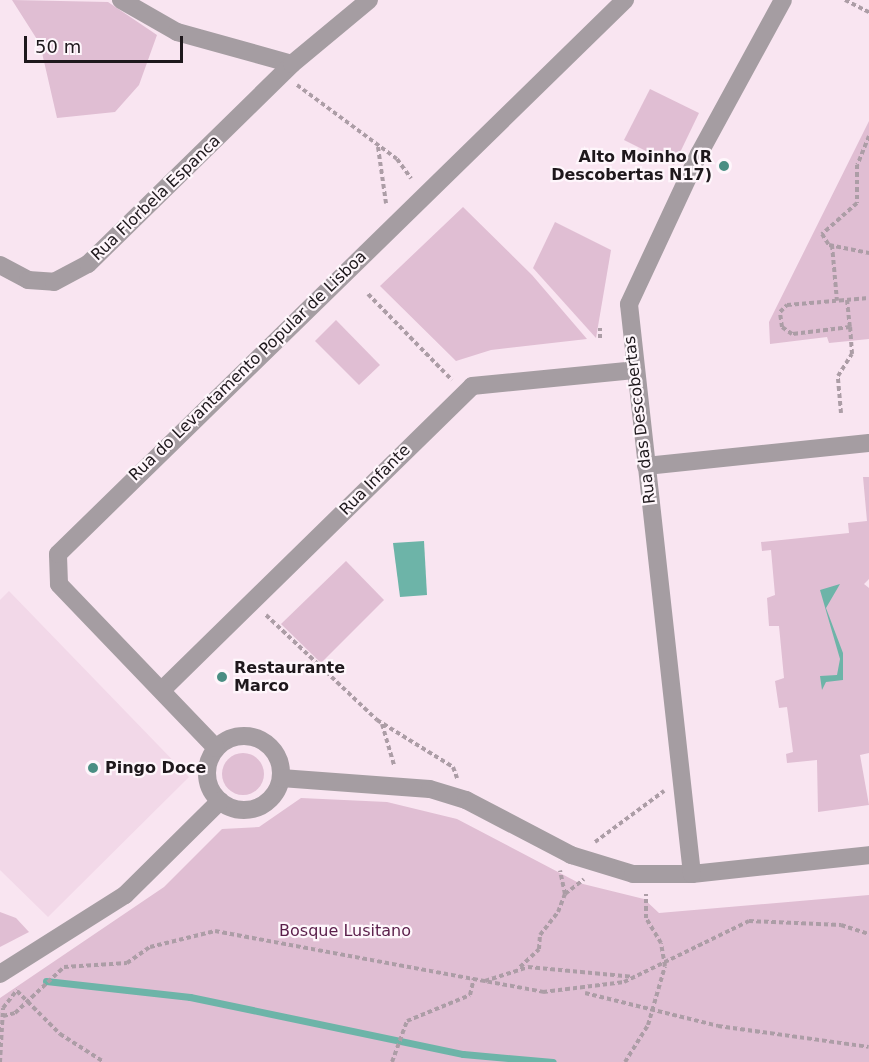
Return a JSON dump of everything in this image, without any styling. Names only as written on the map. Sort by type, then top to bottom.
[{"type":"street","points":[[120,0],[177,32],[287,68]]},
{"type":"street","name":"Rua Florbela Espanca","points":[[0,265],[28,280],[54,282],[88,264],[287,68],[369,0]]},
{"type":"street","name":"Rua do Levantamento Popular de Lisboa","points":[[216,748],[163,689],[59,584],[56,562],[63,546],[625,0]]},
{"type":"street","name":"Rua das Descobertas","points":[[692,874],[629,318],[635,284],[760,33],[783,0]]},
{"type":"street","name":"Rua Infante","points":[[163,689],[472,386],[634,370]]},
{"type":"street","points":[[646,466],[869,443]]},
{"type":"street","points":[[244,735],[265,742],[278,758],[281,778],[271,798],[252,809],[220,801],[207,769],[216,748],[244,735]]},
{"type":"street","points":[[281,778],[356,772],[430,789],[466,800],[603,868],[633,874],[692,874],[869,855]]},
{"type":"street","points":[[0,974],[125,894],[220,801]]},
{"type":"path","points":[[845,0],[869,12]]},
{"type":"path","points":[[287,68],[378,147],[397,159],[411,178]]},
{"type":"path","points":[[869,136],[857,165],[857,203],[822,230],[824,242],[869,253]]},
{"type":"path","points":[[378,147],[386,203]]},
{"type":"path","points":[[832,245],[837,301]]},
{"type":"path","points":[[368,294],[456,384]]},
{"type":"path","points":[[850,327],[792,334],[780,323],[787,305],[869,298]]},
{"type":"path","points":[[840,413],[838,376],[852,354],[847,300]]},
{"type":"path","points":[[600,328],[600,338]]},
{"type":"path","points":[[263,612],[382,723],[453,767],[457,778]]},
{"type":"path","points":[[382,723],[394,765]]},
{"type":"path","points":[[591,845],[669,787]]},
{"type":"path","points":[[560,868],[565,894]]},
{"type":"path","points":[[485,981],[520,967],[539,949],[540,935],[565,894],[584,879]]},
{"type":"path","points":[[625,1061],[648,1025],[651,1006],[665,966],[661,943],[646,918],[646,894]]},
{"type":"path","points":[[573,992],[636,977],[665,966],[749,921],[841,926],[869,934]]},
{"type":"path","points":[[3,1016],[24,1002],[40,985],[64,968],[127,963],[150,947],[215,931],[485,981],[573,992],[651,1006],[718,1026],[869,1047]]},
{"type":"path","points":[[520,967],[636,977]]},
{"type":"path","points":[[392,1062],[407,1021],[470,995],[474,978]]},
{"type":"path","points":[[0,1062],[3,1016],[17,991],[24,1002],[104,1062]]},
{"type":"shaded area","points":[[424,541],[427,595],[400,597],[393,543]]},
{"type":"shaded area","points":[[840,584],[826,608],[843,653],[843,680],[826,682],[822,690],[820,676],[837,675],[840,659],[820,590]]},
{"type":"shaded area","name":"Pingo Doce","points":[[9,591],[189,777],[48,917],[0,870],[0,600]]},
{"type":"green space","points":[[12,0],[108,2],[157,35],[139,85],[115,112],[57,118],[40,44]]},
{"type":"green space","points":[[650,89],[699,113],[674,165],[624,140]]},
{"type":"green space","points":[[869,121],[869,339],[829,343],[827,337],[770,344],[769,322]]},
{"type":"green space","points":[[463,207],[532,275],[587,339],[491,350],[456,361],[380,286]]},
{"type":"green space","points":[[555,222],[611,250],[596,338],[533,268]]},
{"type":"green space","points":[[336,320],[380,365],[359,385],[315,341]]},
{"type":"green space","points":[[863,477],[869,477],[869,579],[864,584],[869,588],[869,753],[860,755],[869,805],[818,812],[817,760],[787,763],[786,754],[793,752],[787,707],[779,708],[775,681],[784,678],[779,626],[769,626],[767,598],[775,595],[771,550],[762,551],[761,542],[849,533],[848,523],[867,521]]},
{"type":"green space","points":[[346,561],[384,600],[321,663],[281,624]]},
{"type":"green space","points":[[243,753],[251,754],[258,759],[263,766],[263,782],[258,789],[251,794],[243,795],[235,794],[228,789],[223,782],[222,774],[223,766],[228,759],[235,754]]},
{"type":"green space","name":"Bosque Lusitano","points":[[301,798],[387,802],[457,819],[579,883],[644,899],[659,913],[869,895],[869,1062],[0,1062],[0,998],[164,887],[222,829],[259,827]]},
{"type":"green space","points":[[0,912],[16,918],[29,932],[0,947]]},
{"type":"waterway","points":[[46,981],[190,997],[463,1054],[553,1062]]},
{"type":"place","name":"Alto Moinho (R Descobertas N17)","points":[[724,166]]},
{"type":"place","name":"Restaurante Marco","points":[[222,677]]},
{"type":"place","name":"Pingo Doce","points":[[93,768]]}]
